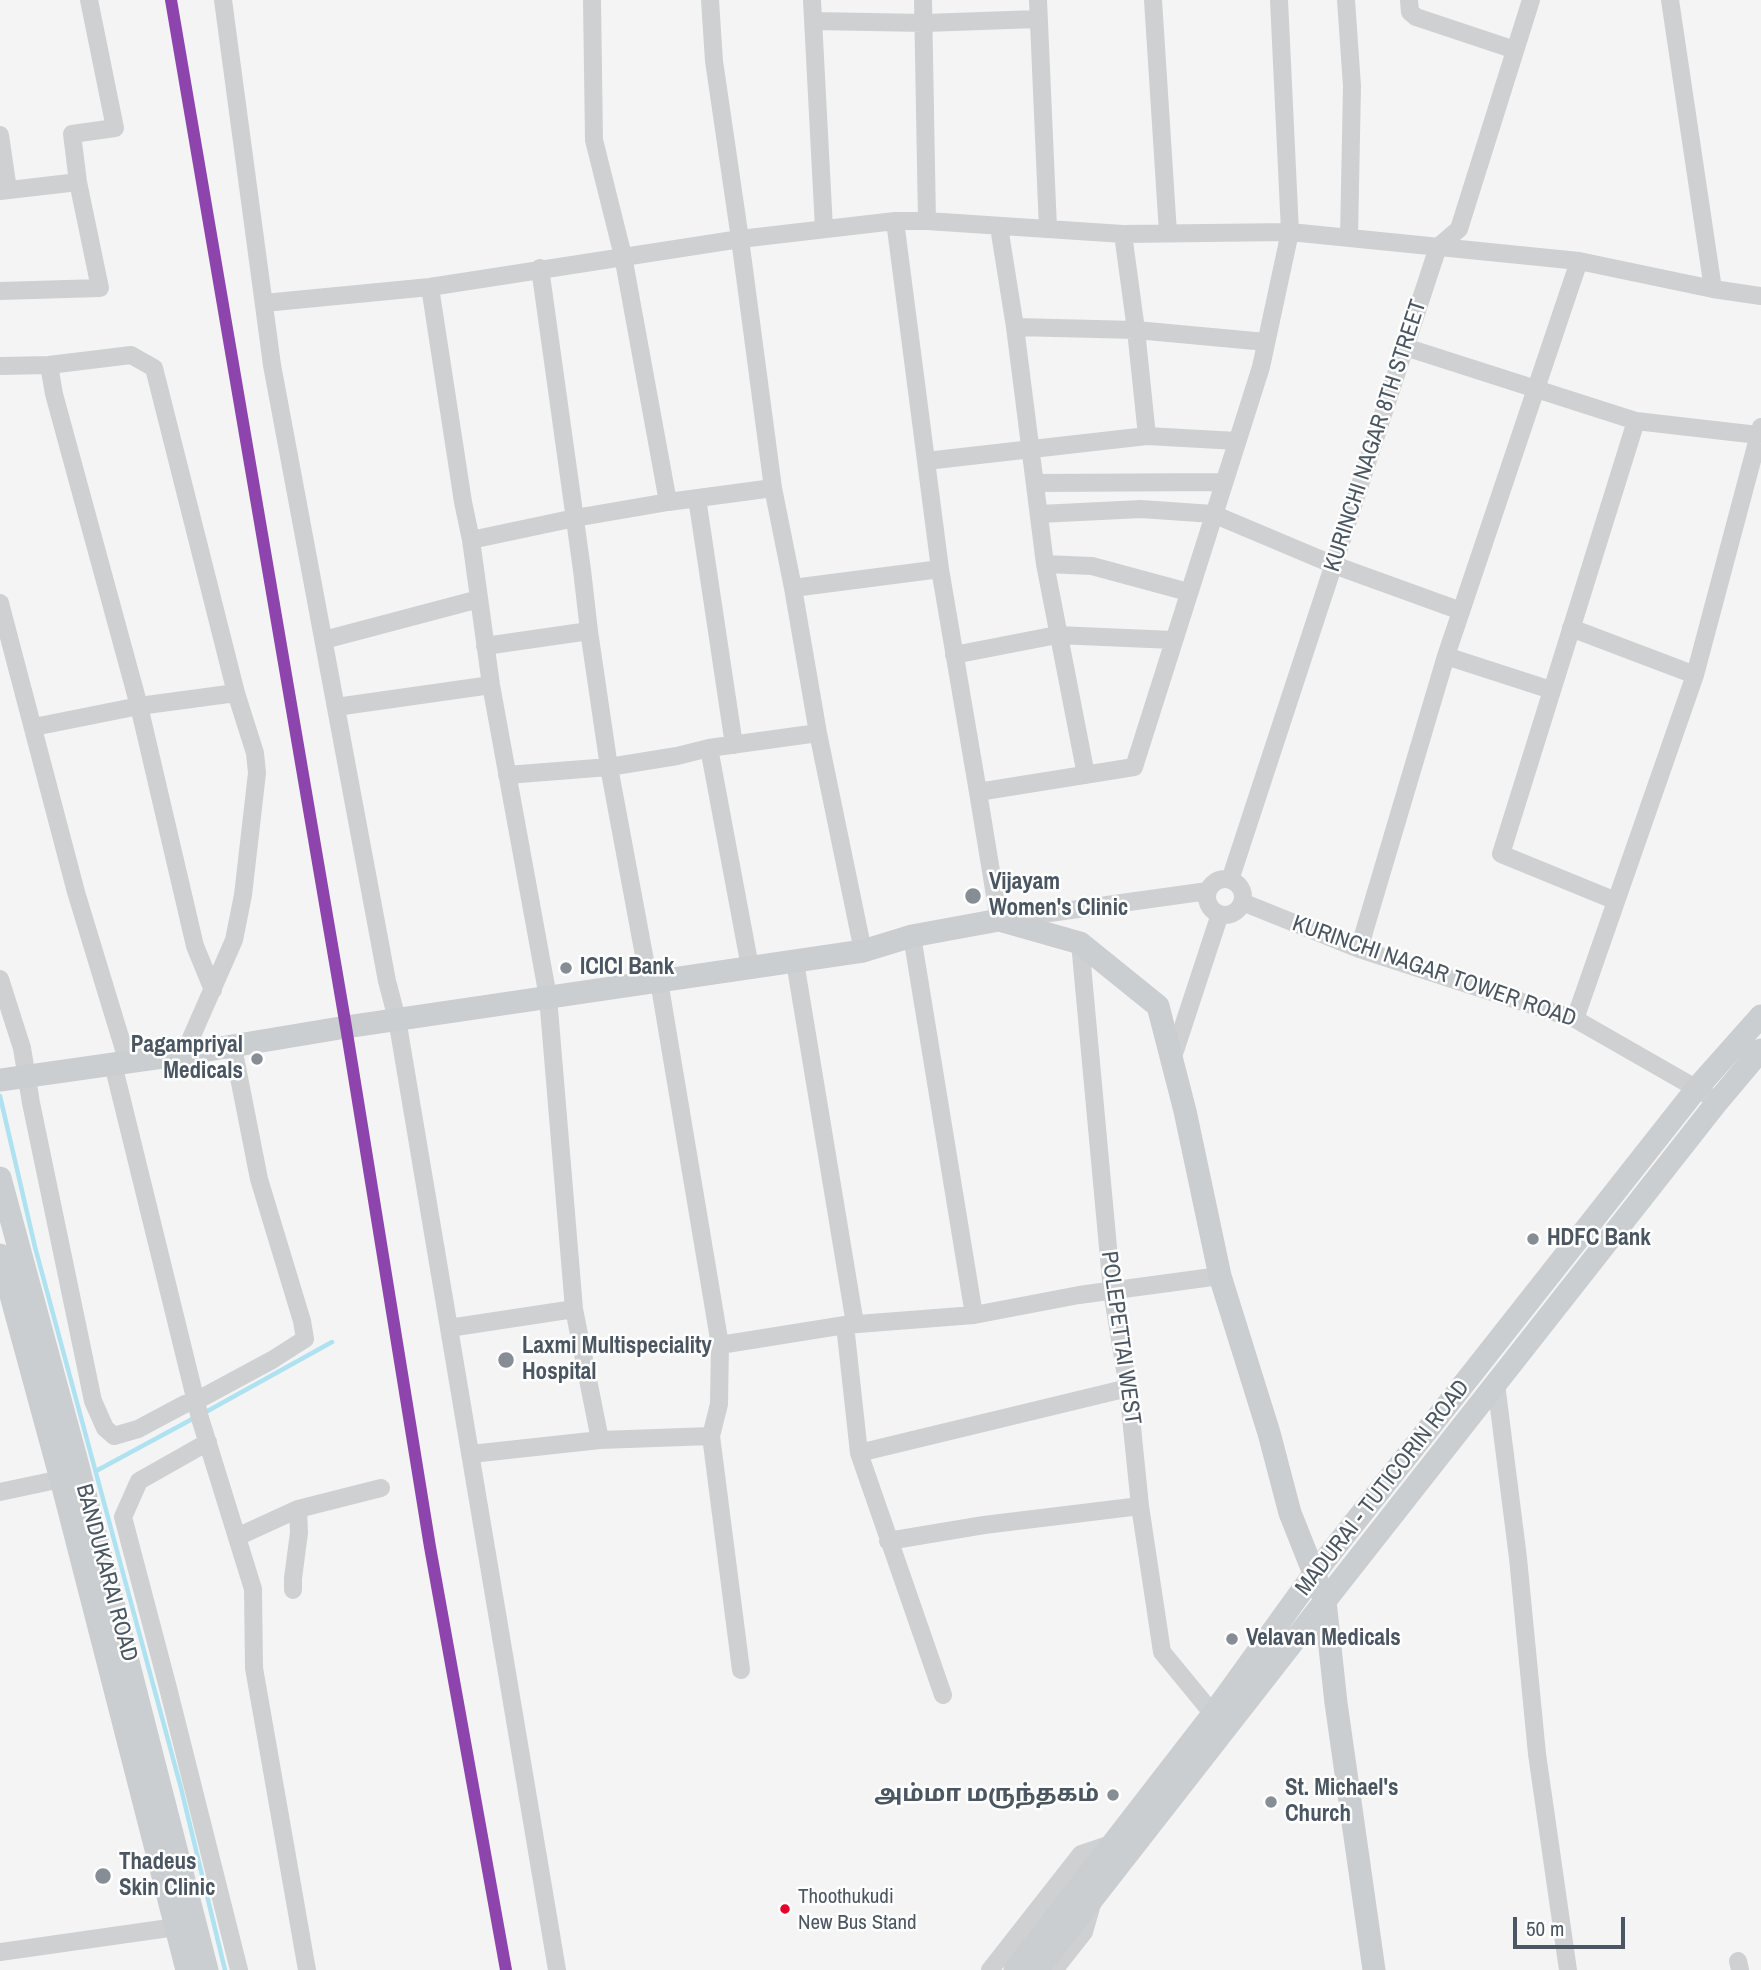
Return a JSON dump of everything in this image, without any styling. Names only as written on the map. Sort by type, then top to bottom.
[{"type":"main road","points":[[13,1079],[233,1047],[397,1019],[863,951],[912,936],[999,920],[1080,943],[1158,1006],[1185,1111],[1220,1276],[1269,1433],[1290,1513],[1325,1601],[1336,1703],[1374,1970]]},
{"type":"main road","name":"MADURAI - TUTICORIN ROAD","points":[[1015,1970],[1213,1714],[1314,1574],[1697,1088],[1761,1016]]},
{"type":"main road","name":"MADURAI - TUTICORIN ROAD","points":[[1037,1970],[1718,1101],[1761,1050]]},
{"type":"main road","name":"BANDUKARAI ROAD","points":[[0,1178],[77,1462],[207,1970]]},
{"type":"main road","name":"BANDUKARAI ROAD","points":[[0,1255],[61,1479],[187,1970]]},
{"type":"street","points":[[0,291],[100,288],[78,181],[72,134],[115,128],[89,0]]},
{"type":"street","points":[[223,0],[272,365],[387,981],[397,1019],[557,1970]]},
{"type":"street","points":[[592,0],[594,140],[623,256],[668,502]]},
{"type":"street","points":[[710,0],[714,61],[773,488],[818,733],[863,951]]},
{"type":"street","points":[[812,0],[824,229]]},
{"type":"street","points":[[923,0],[927,221]]},
{"type":"street","points":[[1038,0],[1048,228]]},
{"type":"street","points":[[1153,0],[1168,233]]},
{"type":"street","points":[[978,792],[1134,767],[1261,367],[1290,232],[1279,0]]},
{"type":"street","points":[[1346,0],[1352,86],[1349,238]]},
{"type":"street","points":[[1409,0],[1410,12],[1416,17],[1515,50]]},
{"type":"street","name":"KURINCHI NAGAR 8TH STREET","points":[[1230,880],[1438,247],[1459,229],[1531,0]]},
{"type":"street","points":[[1670,0],[1713,289]]},
{"type":"street","points":[[814,21],[925,23],[1037,19]]},
{"type":"street","points":[[0,135],[4,191],[78,181]]},
{"type":"street","points":[[264,303],[430,286],[740,239],[895,221],[1123,234],[1290,232],[1579,261],[1713,289],[1761,296]]},
{"type":"street","points":[[895,221],[940,569],[999,920],[1208,891],[1217,881],[1230,880],[1241,888],[1242,902],[1233,912],[1220,914],[1209,905],[1208,891]]},
{"type":"street","points":[[999,227],[1015,327],[1045,564],[1086,775]]},
{"type":"street","points":[[1123,234],[1147,436]]},
{"type":"street","points":[[1359,949],[1446,656],[1579,261]]},
{"type":"street","points":[[540,268],[609,767],[654,982],[720,1345],[719,1404],[712,1436],[741,1670]]},
{"type":"street","points":[[430,286],[471,540],[491,685],[548,997],[574,1309],[600,1440]]},
{"type":"street","points":[[1015,327],[1136,330],[1266,342]]},
{"type":"street","points":[[1405,347],[1636,421],[1760,431],[1695,675],[1575,1019]]},
{"type":"street","points":[[0,366],[49,365],[131,355],[154,368],[236,693],[255,754],[257,773],[243,895],[234,940],[184,1054]]},
{"type":"street","points":[[49,365],[54,394],[139,706],[195,946],[213,990]]},
{"type":"street","points":[[1616,901],[1501,854],[1636,421]]},
{"type":"street","points":[[926,461],[1147,436],[1237,441]]},
{"type":"street","points":[[1035,483],[1224,482]]},
{"type":"street","points":[[471,540],[575,518],[773,488]]},
{"type":"street","points":[[697,498],[734,745]]},
{"type":"street","points":[[1040,514],[1141,509],[1213,514],[1334,565],[1461,611]]},
{"type":"street","points":[[1045,564],[1092,565],[1188,592]]},
{"type":"street","points":[[793,588],[940,569]]},
{"type":"street","points":[[324,640],[480,599]]},
{"type":"street","points":[[0,603],[121,1063],[198,1409],[253,1589],[254,1668],[307,1970]]},
{"type":"street","points":[[1571,628],[1695,675]]},
{"type":"street","points":[[485,646],[589,631]]},
{"type":"street","points":[[954,655],[1057,635],[1174,640]]},
{"type":"street","points":[[1446,656],[1551,690]]},
{"type":"street","points":[[336,707],[491,685]]},
{"type":"street","points":[[34,727],[139,706],[236,693]]},
{"type":"street","points":[[507,775],[609,767],[709,748],[818,733]]},
{"type":"street","points":[[709,748],[750,967]]},
{"type":"street","name":"KURINCHI NAGAR TOWER ROAD","points":[[1242,902],[1359,949],[1575,1019],[1718,1101]]},
{"type":"street","points":[[1172,1060],[1220,914]]},
{"type":"street","points":[[912,936],[974,1315]]},
{"type":"street","name":"POLEPETTAI WEST","points":[[1080,943],[1112,1291],[1128,1388],[1140,1506],[1162,1652],[1213,1714]]},
{"type":"street","points":[[795,961],[850,1324],[859,1453],[943,1695]]},
{"type":"street","points":[[0,979],[22,1048],[13,1079],[39,1140],[93,1401],[105,1428],[114,1436],[138,1429],[185,1404],[198,1409]]},
{"type":"street","points":[[198,1409],[305,1339],[259,1178],[233,1047]]},
{"type":"street","points":[[720,1345],[850,1324],[974,1315],[1079,1295],[1220,1276]]},
{"type":"street","points":[[449,1328],[574,1309]]},
{"type":"street","points":[[1496,1384],[1518,1558],[1537,1754],[1568,1970]]},
{"type":"street","points":[[859,1453],[1128,1388]]},
{"type":"street","points":[[471,1454],[600,1440],[712,1436]]},
{"type":"street","points":[[208,1442],[139,1481],[122,1517],[239,1970]]},
{"type":"street","points":[[0,1492],[61,1479]]},
{"type":"street","points":[[237,1537],[298,1509],[381,1489]]},
{"type":"street","points":[[888,1541],[984,1525],[1140,1506]]},
{"type":"street","points":[[293,1590],[299,1532],[298,1509]]},
{"type":"street","points":[[990,1970],[1081,1854],[1114,1843]]},
{"type":"street","points":[[1054,1970],[1084,1931],[1094,1898]]},
{"type":"street","points":[[0,1952],[176,1927]]},
{"type":"waterway","points":[[0,1096],[35,1247],[181,1788],[225,1970]]},
{"type":"waterway","points":[[204,1413],[332,1342]]},
{"type":"waterway","points":[[96,1471],[196,1417]]},
{"type":"transit line","points":[[171,0],[346,1027],[430,1547],[506,1970]]},
{"type":"place","name":"Vijayam Women's Clinic","points":[[973,896]]},
{"type":"place","name":"ICICI Bank","points":[[566,968]]},
{"type":"place","name":"Pagampriyal Medicals","points":[[257,1059]]},
{"type":"place","name":"HDFC Bank","points":[[1533,1239]]},
{"type":"place","name":"Laxmi Multispeciality Hospital","points":[[506,1360]]},
{"type":"place","name":"Velavan Medicals","points":[[1232,1639]]},
{"type":"place","name":"அம்மா மருந்தகம்","points":[[1113,1795]]},
{"type":"place","name":"St. Michael's Church","points":[[1271,1802]]},
{"type":"place","name":"Thadeus Skin Clinic","points":[[103,1876]]},
{"type":"place","name":"Thoothukudi New Bus Stand","points":[[785,1909]]}]
